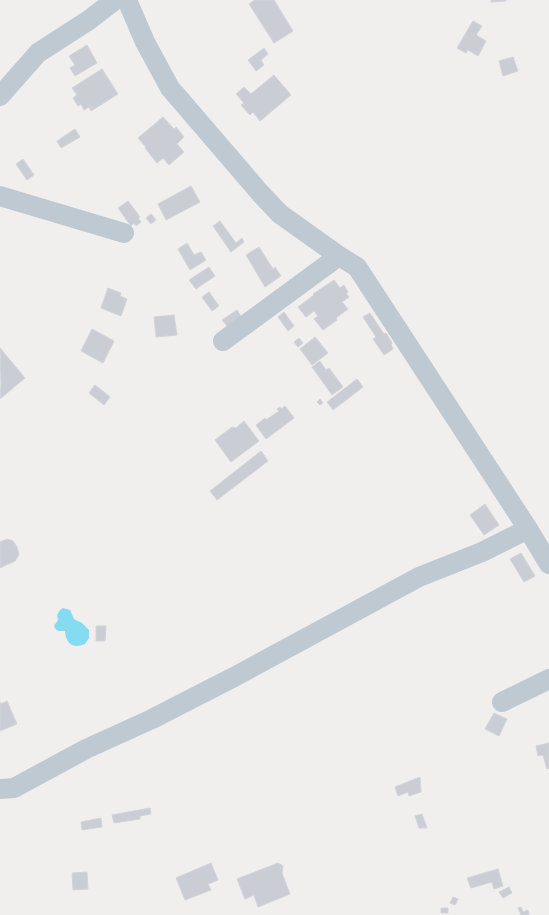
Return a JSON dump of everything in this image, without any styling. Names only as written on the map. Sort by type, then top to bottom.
[{"type":"street","points":[[0,96],[38,53],[83,24],[115,0]]},
{"type":"street","points":[[127,0],[145,42],[170,88],[271,206],[339,256],[358,267],[528,529],[549,564]]},
{"type":"street","points":[[0,196],[124,233]]},
{"type":"street","points":[[223,341],[258,317],[339,256]]},
{"type":"street","points":[[0,790],[14,788],[86,749],[179,705],[323,630],[419,577],[482,552],[528,529]]},
{"type":"street","points":[[502,702],[549,679]]},
{"type":"water","points":[[63,608],[70,610],[74,619],[82,623],[89,630],[89,638],[85,644],[74,646],[67,639],[65,631],[58,631],[55,628],[54,626],[58,620],[57,615]]},
{"type":"building","points":[[255,0],[274,0],[293,31],[274,43],[249,4]]},
{"type":"building","points":[[491,0],[506,0],[506,1],[491,2]]},
{"type":"building","points":[[473,21],[482,26],[476,35],[486,41],[478,56],[468,50],[466,53],[457,48]]},
{"type":"building","points":[[87,45],[97,63],[75,76],[70,68],[75,65],[69,56]]},
{"type":"building","points":[[264,48],[268,54],[261,60],[264,65],[256,71],[248,60]]},
{"type":"building","points":[[513,57],[518,71],[503,76],[499,61]]},
{"type":"building","points":[[102,69],[118,94],[91,111],[89,107],[84,110],[81,104],[78,106],[73,98],[77,95],[72,88]]},
{"type":"building","points":[[274,75],[291,95],[260,121],[253,112],[250,115],[241,105],[244,103],[236,94],[244,87],[251,94]]},
{"type":"building","points":[[163,117],[174,129],[176,127],[184,137],[177,144],[184,152],[169,165],[163,158],[157,163],[138,138]]},
{"type":"building","points":[[75,129],[80,137],[61,148],[57,141]]},
{"type":"building","points":[[23,159],[34,175],[27,180],[16,164]]},
{"type":"building","points":[[191,186],[200,202],[166,220],[158,204]]},
{"type":"building","points":[[128,201],[140,217],[138,218],[141,222],[136,226],[134,223],[131,226],[118,208]]},
{"type":"building","points":[[151,214],[156,220],[151,224],[146,218]]},
{"type":"building","points":[[220,221],[236,243],[242,238],[244,242],[231,252],[213,226]]},
{"type":"building","points":[[187,243],[194,255],[201,252],[206,260],[190,270],[178,249]]},
{"type":"building","points":[[259,247],[273,269],[275,267],[281,276],[265,287],[246,255]]},
{"type":"building","points":[[209,267],[215,276],[196,289],[189,280]]},
{"type":"building","points":[[334,280],[340,288],[344,285],[348,292],[346,293],[349,297],[342,302],[348,309],[336,318],[337,320],[323,330],[314,319],[318,316],[314,311],[306,317],[298,307],[314,295],[313,294]]},
{"type":"building","points":[[108,288],[121,293],[120,296],[127,299],[121,316],[101,308]]},
{"type":"building","points":[[209,292],[219,306],[212,311],[202,297]]},
{"type":"building","points":[[237,310],[242,318],[228,327],[222,320]]},
{"type":"building","points":[[284,312],[294,326],[288,331],[278,317]]},
{"type":"building","points":[[370,313],[392,343],[393,349],[384,355],[373,339],[376,337],[363,317]]},
{"type":"building","points":[[174,315],[177,335],[156,337],[154,317]]},
{"type":"building","points":[[92,329],[114,341],[103,363],[81,351]]},
{"type":"building","points":[[315,337],[328,353],[312,365],[300,349]]},
{"type":"building","points":[[299,338],[303,343],[298,347],[294,342]]},
{"type":"building","points":[[0,348],[25,378],[0,399],[1,384]]},
{"type":"building","points":[[320,361],[326,370],[329,368],[343,387],[332,395],[312,367]]},
{"type":"building","points":[[357,379],[363,387],[333,410],[327,402]]},
{"type":"building","points":[[95,385],[110,397],[104,405],[89,393]]},
{"type":"building","points":[[320,399],[323,403],[320,405],[317,402]]},
{"type":"building","points":[[285,406],[294,418],[266,439],[256,425],[265,418],[266,420],[279,411],[277,409],[280,407],[281,409]]},
{"type":"building","points":[[244,421],[259,441],[231,462],[215,440],[232,427],[236,428]]},
{"type":"building","points":[[261,451],[268,461],[217,500],[210,491]]},
{"type":"building","points":[[485,504],[499,525],[484,535],[470,515]]},
{"type":"building","points":[[7,539],[13,541],[17,547],[19,555],[15,561],[0,568],[0,542]]},
{"type":"building","points":[[521,553],[535,576],[524,582],[510,559]]},
{"type":"building","points":[[96,626],[106,626],[105,641],[96,641]]},
{"type":"building","points":[[7,701],[17,724],[0,731],[0,702],[1,704]]},
{"type":"building","points":[[494,713],[507,719],[499,736],[485,729]]},
{"type":"building","points":[[549,743],[549,768],[547,769],[543,755],[538,756],[536,746]]},
{"type":"building","points":[[420,777],[421,792],[409,796],[408,792],[398,796],[395,787]]},
{"type":"building","points":[[150,808],[151,814],[140,816],[140,819],[114,823],[112,815]]},
{"type":"building","points":[[422,814],[427,828],[419,828],[415,816]]},
{"type":"building","points":[[101,818],[102,827],[82,830],[81,822]]},
{"type":"building","points":[[211,863],[218,880],[208,884],[211,890],[185,900],[176,878]]},
{"type":"building","points":[[278,863],[283,866],[282,873],[290,894],[258,907],[254,895],[245,899],[237,879]]},
{"type":"building","points":[[498,869],[503,886],[494,889],[492,882],[471,888],[467,878]]},
{"type":"building","points":[[87,872],[88,889],[73,890],[72,873]]},
{"type":"building","points":[[509,887],[512,893],[503,898],[499,892]]},
{"type":"building","points":[[453,897],[458,899],[455,905],[450,903]]},
{"type":"building","points":[[521,907],[523,912],[528,910],[529,915],[521,915],[518,908]]},
{"type":"building","points":[[441,908],[448,908],[448,913],[441,913]]}]
